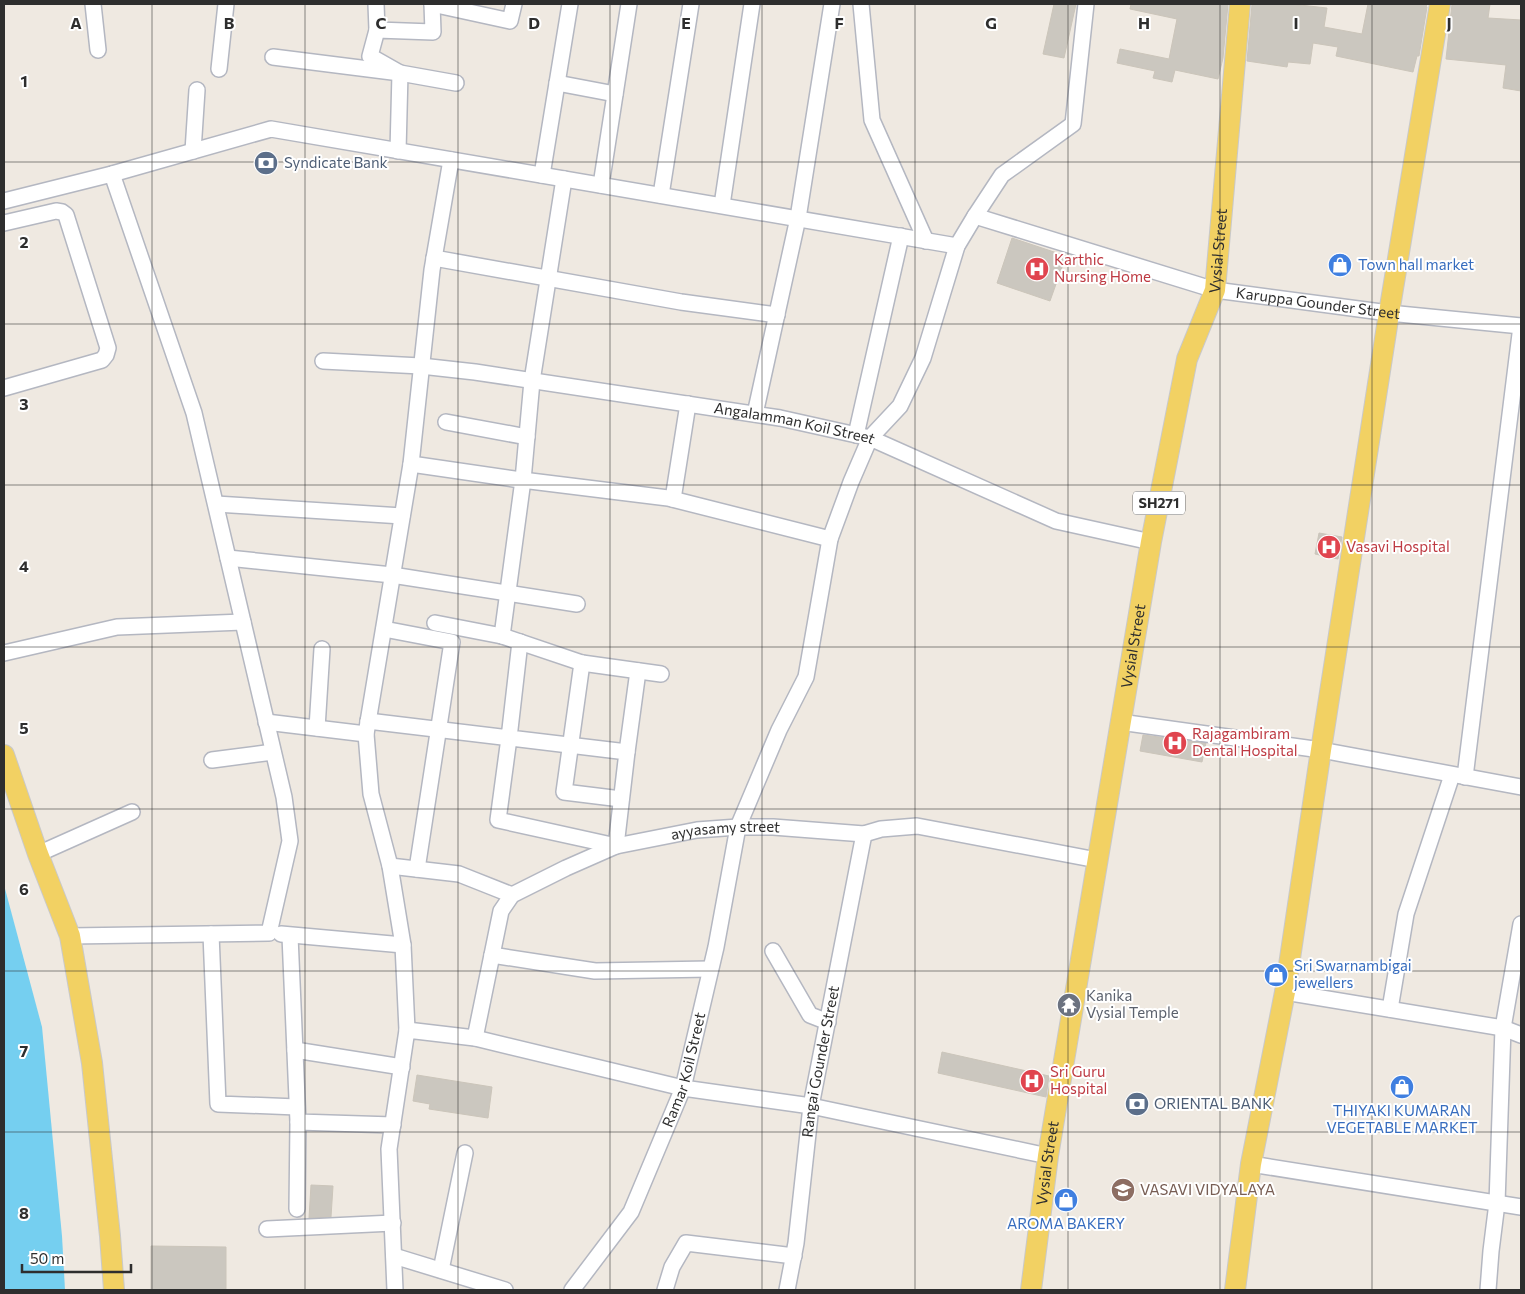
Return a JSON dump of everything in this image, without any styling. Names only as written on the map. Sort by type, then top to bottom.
[{"type":"main road","name":"Vysial Street","points":[[1031,1290],[1048,1156],[1151,542],[1187,359],[1215,290],[1240,4]]},
{"type":"main road","points":[[1236,1290],[1251,1164],[1285,992],[1320,750],[1440,4]]},
{"type":"main road","points":[[4,755],[38,854],[70,936],[92,1063],[114,1290]]},
{"type":"street","points":[[93,4],[98,50]]},
{"type":"street","points":[[219,69],[226,4]]},
{"type":"street","points":[[376,4],[377,30],[370,56],[400,73]]},
{"type":"street","points":[[377,30],[432,32],[432,4],[510,21],[514,4]]},
{"type":"street","points":[[542,175],[570,4]]},
{"type":"street","points":[[601,185],[629,4]]},
{"type":"street","points":[[661,195],[691,4]]},
{"type":"street","points":[[722,205],[752,4]]},
{"type":"street","points":[[755,414],[798,218],[832,4]]},
{"type":"street","points":[[861,4],[872,120],[926,240]]},
{"type":"street","points":[[863,437],[900,406],[923,358],[957,246],[974,216],[1002,175],[1073,124],[1086,4]]},
{"type":"street","points":[[273,57],[400,73],[456,83]]},
{"type":"street","points":[[398,151],[400,73]]},
{"type":"street","points":[[557,83],[615,94]]},
{"type":"street","points":[[193,151],[197,90]]},
{"type":"street","points":[[4,201],[112,174],[272,129],[957,246]]},
{"type":"street","points":[[395,1290],[389,1148],[407,1030],[403,945],[390,866],[371,794],[367,728],[411,464],[434,258],[451,160]]},
{"type":"street","points":[[112,174],[194,413],[284,797],[290,841],[269,933]]},
{"type":"street","points":[[502,636],[523,480],[532,381],[564,179]]},
{"type":"street","points":[[4,223],[56,211],[66,215],[108,348],[102,360],[4,388]]},
{"type":"street","name":"Karuppa Gounder Street","points":[[974,216],[1215,290],[1389,313],[1521,326]]},
{"type":"street","points":[[863,437],[901,236]]},
{"type":"street","points":[[434,258],[681,302],[777,315]]},
{"type":"street","points":[[1390,1009],[1406,914],[1459,776],[1521,326]]},
{"type":"street","name":"Angalamman Koil Street","points":[[323,361],[421,366],[475,372],[780,418],[863,437],[1056,521],[1151,542]]},
{"type":"street","points":[[673,499],[688,404]]},
{"type":"street","points":[[446,422],[527,437]]},
{"type":"street","name":"Ramar Koil Street","points":[[572,1290],[631,1212],[683,1088],[710,969],[738,827],[779,730],[806,677],[830,539],[851,482],[863,437]]},
{"type":"street","points":[[411,464],[673,499],[830,539]]},
{"type":"street","points":[[216,504],[402,516]]},
{"type":"street","points":[[228,558],[392,575],[577,604]]},
{"type":"street","points":[[4,652],[117,627],[243,622]]},
{"type":"street","points":[[435,623],[502,636],[582,663],[661,674]]},
{"type":"street","points":[[384,629],[452,642],[417,870]]},
{"type":"street","points":[[520,642],[510,738],[498,820],[616,846],[626,752],[638,671]]},
{"type":"street","points":[[317,728],[322,649]]},
{"type":"street","points":[[582,663],[564,792],[622,799]]},
{"type":"street","points":[[266,722],[317,728],[438,729],[626,752]]},
{"type":"street","points":[[1120,722],[1320,750],[1521,787]]},
{"type":"street","points":[[212,760],[273,752]]},
{"type":"street","points":[[38,854],[132,812]]},
{"type":"street","name":"ayyasamy street","points":[[512,895],[616,846],[697,830],[738,827],[773,827],[864,834],[881,829],[917,826],[1097,860]]},
{"type":"street","name":"Rangai Gounder Street","points":[[787,1290],[794,1256],[811,1106],[864,834]]},
{"type":"street","points":[[390,866],[459,874],[512,895],[501,912],[474,1038]]},
{"type":"street","points":[[1488,1290],[1497,1203],[1503,1028],[1521,924]]},
{"type":"street","points":[[70,936],[269,933],[403,945]]},
{"type":"street","points":[[212,934],[218,1104],[393,1125]]},
{"type":"street","points":[[290,936],[298,1115],[297,1209]]},
{"type":"street","points":[[772,951],[810,1015],[828,1022]]},
{"type":"street","points":[[492,955],[595,971],[710,969]]},
{"type":"street","points":[[1285,992],[1503,1028],[1521,1035]]},
{"type":"street","points":[[407,1030],[474,1038],[683,1088],[811,1106],[1048,1156]]},
{"type":"street","points":[[295,1050],[402,1067]]},
{"type":"street","points":[[441,1270],[465,1153]]},
{"type":"street","points":[[1251,1164],[1521,1207]]},
{"type":"street","points":[[266,1229],[393,1223]]},
{"type":"street","points":[[667,1290],[672,1267],[686,1243],[794,1256]]},
{"type":"street","points":[[394,1256],[505,1290]]},
{"type":"water","points":[[4,885],[42,1027],[62,1236],[65,1290],[4,1290]]},
{"type":"building","points":[[1054,4],[1076,4],[1064,58],[1043,54]]},
{"type":"building","points":[[1131,4],[1228,4],[1223,58],[1218,79],[1175,70],[1172,82],[1153,78],[1155,71],[1117,63],[1120,49],[1169,59],[1177,19],[1130,9]]},
{"type":"building","points":[[1252,4],[1291,4],[1327,8],[1324,27],[1362,34],[1368,4],[1427,4],[1427,7],[1419,56],[1417,56],[1413,72],[1336,56],[1338,47],[1313,43],[1310,64],[1288,62],[1287,67],[1247,61]]},
{"type":"building","points":[[1452,4],[1490,4],[1488,18],[1521,20],[1521,91],[1503,88],[1506,65],[1446,59]]},
{"type":"building","points":[[1012,238],[1066,256],[1050,301],[997,283]]},
{"type":"building","points":[[1319,533],[1342,537],[1338,559],[1315,554]]},
{"type":"building","points":[[1143,735],[1206,743],[1202,762],[1140,751]]},
{"type":"building","points":[[942,1052],[1049,1076],[1046,1097],[938,1073]]},
{"type":"building","points":[[417,1075],[492,1087],[488,1118],[429,1109],[430,1104],[413,1101]]},
{"type":"building","points":[[311,1185],[333,1186],[331,1217],[309,1218]]},
{"type":"building","points":[[151,1246],[226,1247],[226,1290],[151,1290]]},
{"type":"place","name":"Syndicate Bank","points":[[266,163]]},
{"type":"place","name":"Town hall market","points":[[1340,265]]},
{"type":"place","name":"Karthic Nursing Home","points":[[1037,269]]},
{"type":"place","name":"Vasavi Hospital","points":[[1329,547]]},
{"type":"place","name":"Rajagambiram Dental Hospital","points":[[1175,743]]},
{"type":"place","name":"Sri Swarnambigai jewellers","points":[[1276,975]]},
{"type":"place","name":"Kanika Vysial Temple","points":[[1069,1005]]},
{"type":"place","name":"Sri Guru Hospital","points":[[1032,1081]]},
{"type":"place","name":"THIYAKI KUMARAN VEGETABLE MARKET","points":[[1402,1087]]},
{"type":"place","name":"ORIENTAL BANK","points":[[1137,1104]]},
{"type":"place","name":"VASAVI VIDYALAYA","points":[[1123,1190]]},
{"type":"place","name":"AROMA BAKERY","points":[[1066,1200]]}]
